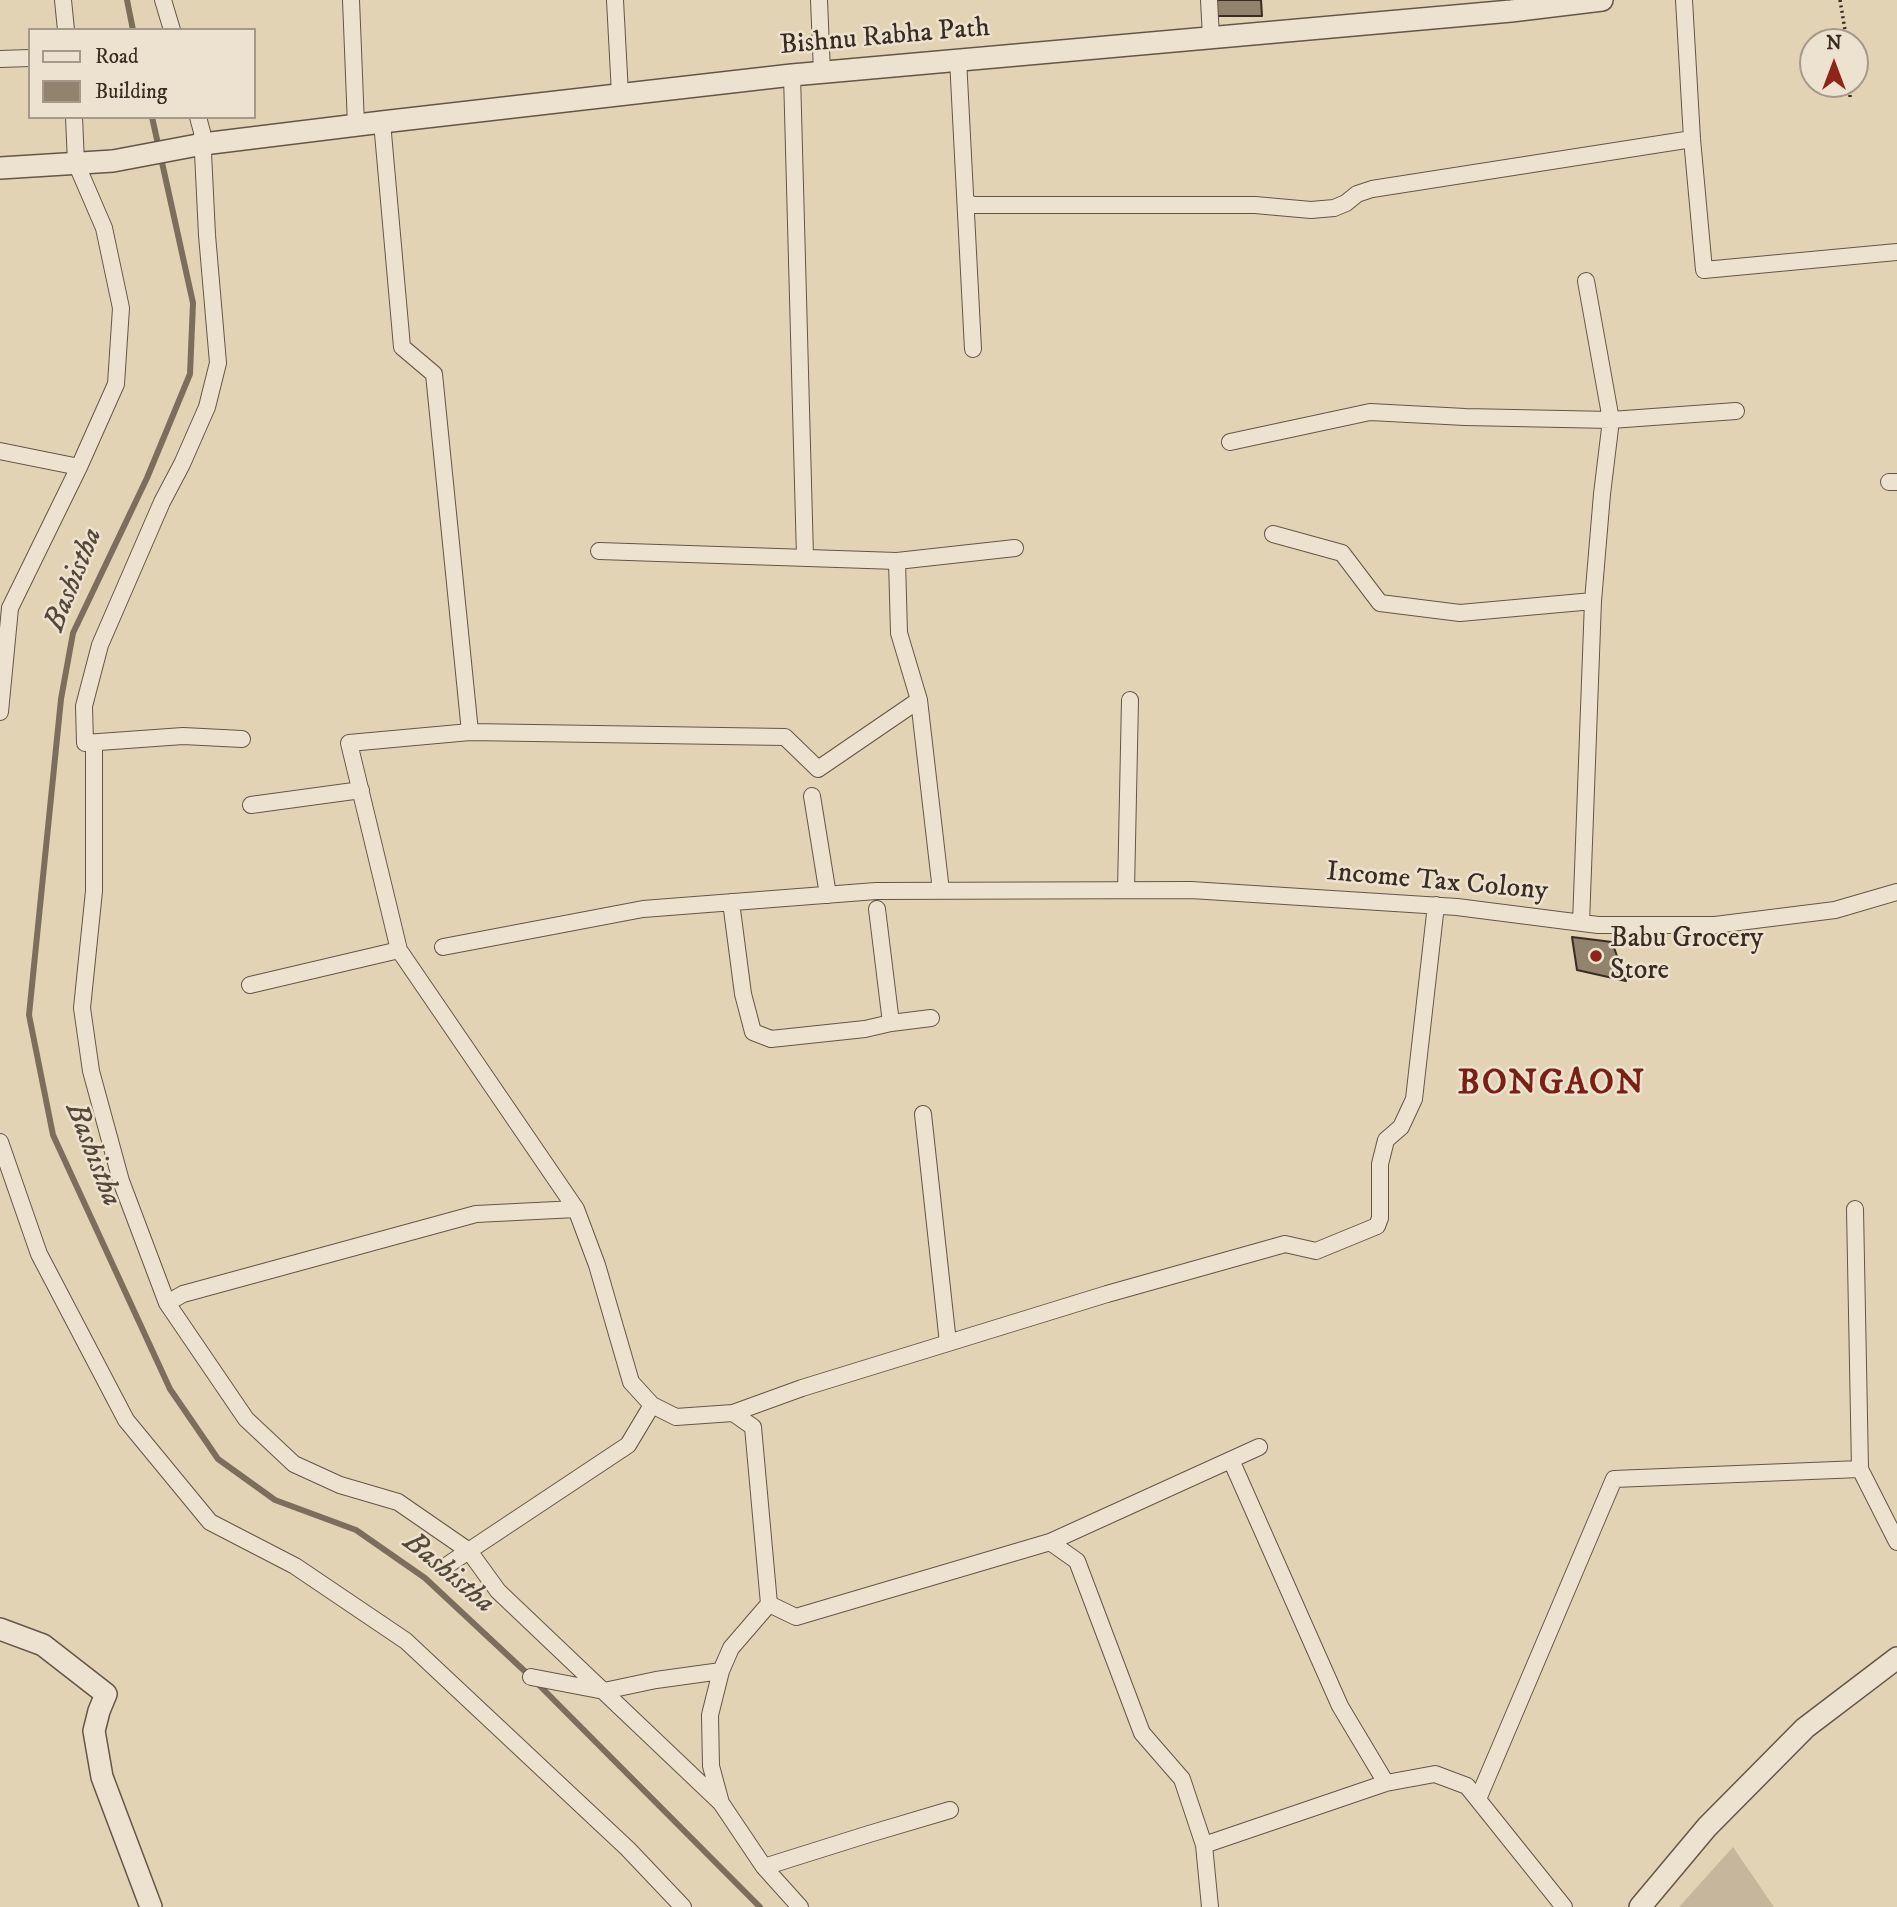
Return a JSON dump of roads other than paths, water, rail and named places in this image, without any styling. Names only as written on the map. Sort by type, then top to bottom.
[{"type":"street","points":[[63,0],[66,28]]},
{"type":"street","points":[[163,0],[171,28]]},
{"type":"street","points":[[351,0],[356,125]]},
{"type":"street","points":[[615,0],[620,94]]},
{"type":"street","points":[[820,0],[822,72]]},
{"type":"street","points":[[1209,0],[1211,37]]},
{"type":"street","name":"Bishnu Rabha Path","points":[[0,167],[113,161],[175,149],[356,125],[792,75],[1211,37],[1499,6],[1602,0]]},
{"type":"street","points":[[1684,0],[1692,139],[1704,270],[1897,252]]},
{"type":"street","points":[[0,59],[28,58]]},
{"type":"street","points":[[958,59],[973,349]]},
{"type":"street","points":[[792,75],[805,557]]},
{"type":"street","points":[[0,712],[5,604],[79,467],[116,384],[121,308],[104,228],[76,163],[74,119]]},
{"type":"street","points":[[199,119],[202,132],[207,235],[218,363],[207,407],[157,512],[100,645],[84,706],[85,743],[183,736],[242,739]]},
{"type":"street","points":[[382,122],[402,347],[434,374],[470,732]]},
{"type":"street","points":[[966,203],[1255,205],[1311,210],[1334,208],[1357,194],[1372,189],[1692,139]]},
{"type":"street","points":[[1581,923],[1593,601],[1611,420],[1586,281]]},
{"type":"street","points":[[1230,442],[1370,412],[1611,420],[1736,411]]},
{"type":"street","points":[[0,451],[79,467]]},
{"type":"street","points":[[1273,534],[1342,553],[1381,603],[1460,613],[1593,601]]},
{"type":"street","points":[[599,551],[897,561],[1015,548]]},
{"type":"street","points":[[897,561],[899,633],[919,700],[941,891]]},
{"type":"street","points":[[919,700],[818,769],[785,737],[470,732],[349,743],[398,950],[576,1209],[597,1265],[631,1382],[652,1405],[676,1417],[733,1413],[802,1388],[1107,1294],[1285,1244],[1317,1251],[1377,1226],[1381,1218],[1381,1164],[1385,1140],[1401,1127],[1414,1099],[1436,905]]},
{"type":"street","points":[[1126,890],[1130,700]]},
{"type":"street","points":[[94,743],[94,891],[82,1008],[91,1071],[121,1181],[167,1303],[246,1419],[294,1464],[340,1485],[398,1502],[469,1551],[498,1591],[720,1803],[764,1867],[800,1907]]},
{"type":"street","points":[[251,805],[360,790]]},
{"type":"street","points":[[813,796],[828,895]]},
{"type":"street","name":"Income Tax Colony","points":[[443,947],[643,909],[876,891],[1191,890],[1436,905],[1598,925],[1715,925],[1835,910],[1897,892]]},
{"type":"street","points":[[731,902],[743,994],[753,1032],[771,1039],[865,1029],[931,1018]]},
{"type":"street","points":[[877,909],[891,1023]]},
{"type":"street","points":[[250,985],[398,950]]},
{"type":"street","points":[[923,1114],[948,1343]]},
{"type":"street","points":[[0,1142],[38,1255],[126,1420],[210,1522],[295,1566],[406,1641],[628,1849],[683,1907]]},
{"type":"street","points":[[167,1303],[183,1294],[476,1214],[576,1209]]},
{"type":"street","points":[[1855,1209],[1860,1469],[1897,1542]]},
{"type":"street","points":[[449,1564],[628,1445],[652,1405]]},
{"type":"street","points":[[720,1803],[711,1766],[709,1715],[731,1648],[769,1604],[752,1427],[733,1413]]},
{"type":"street","points":[[769,1604],[796,1617],[1050,1542],[1259,1447]]},
{"type":"street","points":[[1231,1460],[1340,1706],[1385,1783]]},
{"type":"street","points":[[1478,1799],[1614,1479],[1860,1469]]},
{"type":"street","points":[[1050,1542],[1077,1562],[1142,1733],[1182,1779],[1205,1845],[1210,1907]]},
{"type":"street","points":[[0,1629],[43,1645],[106,1694],[94,1731],[102,1777],[151,1907]]},
{"type":"street","points":[[1640,1907],[1707,1827],[1805,1728],[1897,1658]]},
{"type":"street","points":[[531,1677],[604,1691],[656,1680],[722,1671]]},
{"type":"street","points":[[1205,1845],[1385,1783],[1435,1773],[1467,1786],[1564,1907]]},
{"type":"street","points":[[764,1867],[950,1810]]},
{"type":"waterway","name":"Bashistha","points":[[127,0],[133,28]]},
{"type":"waterway","name":"Bashistha","points":[[152,119],[193,303],[190,374],[147,478],[73,633],[61,699],[29,1015],[53,1135],[170,1389],[218,1459],[275,1500],[356,1530],[425,1578],[531,1677],[760,1907]]},
{"type":"place","name":"Babu Grocery Store","points":[[1596,956]]},
{"type":"district","name":"BONGAON","points":[[1552,1086]]}]
